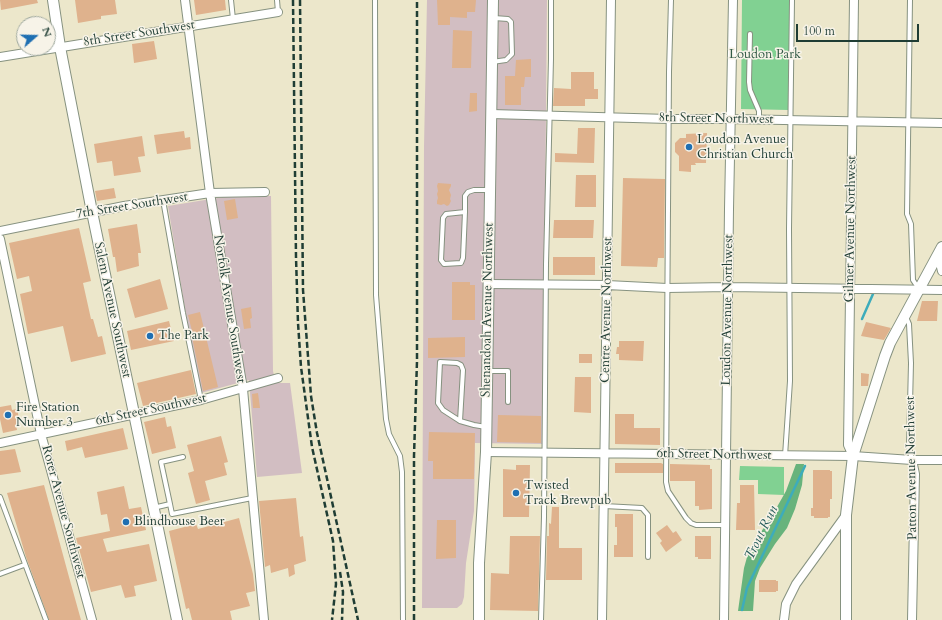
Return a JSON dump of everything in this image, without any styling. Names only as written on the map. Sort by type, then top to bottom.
[{"type":"street","name":"Salem Avenue Southwest","points":[[53,0],[60,48],[92,212],[177,620]]},
{"type":"street","name":"Norfolk Avenue Southwest","points":[[185,0],[210,193],[242,389],[264,620]]},
{"type":"street","name":"Shenandoah Avenue Northwest","points":[[479,620],[479,562],[486,452],[493,0]]},
{"type":"street","name":"Centre Avenue Northwest","points":[[602,620],[611,0]]},
{"type":"street","name":"Loudon Avenue Northwest","points":[[724,620],[733,0]]},
{"type":"street","name":"Gilmer Avenue Northwest","points":[[853,456],[848,444],[854,0]]},
{"type":"street","name":"8th Street Southwest","points":[[0,57],[278,12]]},
{"type":"street","name":"8th Street Northwest","points":[[491,114],[669,119],[759,119],[942,123]]},
{"type":"street","name":"7th Street Southwest","points":[[0,231],[92,212],[210,193],[265,192]]},
{"type":"street","name":"Rorer Avenue Southwest","points":[[0,239],[41,434],[92,620]]},
{"type":"street","points":[[846,620],[846,515],[853,456],[884,356],[940,251]]},
{"type":"street","points":[[940,251],[942,272]]},
{"type":"street","points":[[488,284],[607,285],[668,288],[728,287],[942,290]]},
{"type":"street","name":"6th Street Southwest","points":[[0,443],[200,400],[278,378]]},
{"type":"street","name":"6th Street Northwest","points":[[486,452],[853,456],[912,460],[942,460]]},
{"type":"street","name":"Patton Avenue Northwest","points":[[912,460],[915,474],[912,620]]},
{"type":"street","points":[[784,620],[786,604],[796,584],[846,515]]},
{"type":"lane","points":[[232,0],[233,19]]},
{"type":"lane","points":[[277,0],[278,12]]},
{"type":"lane","points":[[375,0],[376,295],[386,419],[389,434],[400,456],[402,472],[403,620]]},
{"type":"lane","points":[[542,620],[551,0]]},
{"type":"lane","points":[[671,0],[666,486],[686,518],[696,525],[725,526]]},
{"type":"lane","points":[[785,456],[790,381],[792,0]]},
{"type":"lane","points":[[910,0],[907,214],[911,224],[913,280],[919,290]]},
{"type":"lane","points":[[492,18],[508,19],[511,22],[512,54],[506,60],[492,62]]},
{"type":"lane","points":[[750,34],[749,82],[750,90],[759,111],[759,119]]},
{"type":"lane","points":[[465,212],[446,214],[443,218],[441,260],[444,264],[461,263],[463,258],[465,212],[465,196],[468,192],[490,190]]},
{"type":"lane","points":[[163,200],[200,400]]},
{"type":"lane","name":"Patton Avenue Northwest","points":[[906,316],[910,342],[911,364],[909,447],[912,460]]},
{"type":"lane","points":[[460,421],[463,370],[461,365],[457,363],[440,362],[438,404],[460,421],[486,427]]},
{"type":"lane","points":[[487,371],[508,371],[508,402]]},
{"type":"lane","points":[[183,457],[161,462],[172,514],[252,498]]},
{"type":"lane","points":[[0,497],[24,565],[46,620]]},
{"type":"lane","points":[[153,508],[170,504]]},
{"type":"lane","points":[[604,506],[642,508],[648,515],[648,557]]},
{"type":"lane","points":[[0,574],[24,565]]},
{"type":"shaded area","points":[[427,0],[547,0],[543,444],[475,443],[474,511],[466,563],[464,597],[462,604],[457,608],[422,608],[424,146]]},
{"type":"shaded area","points":[[271,196],[273,371],[276,383],[290,383],[302,473],[257,477],[249,380],[201,393],[186,315],[168,206],[223,197]]},
{"type":"green space","name":"Loudon Park","points":[[742,0],[790,0],[788,110],[741,109]]},
{"type":"green space","points":[[796,464],[804,464],[802,485],[795,509],[787,528],[760,568],[755,581],[753,611],[738,611],[744,568],[749,550],[773,514],[786,491]]},
{"type":"green space","points":[[740,466],[784,467],[784,495],[758,494],[758,480],[739,480]]},
{"type":"building","points":[[0,0],[37,0],[38,3],[1,10]]},
{"type":"building","points":[[75,0],[115,0],[117,14],[101,16],[101,19],[78,23]]},
{"type":"building","points":[[194,0],[225,0],[226,10],[196,15]]},
{"type":"building","points":[[437,0],[476,0],[475,12],[467,12],[467,18],[450,17],[450,25],[438,25]]},
{"type":"building","points":[[453,30],[472,31],[471,68],[452,68]]},
{"type":"building","points":[[154,41],[157,59],[134,63],[132,44]]},
{"type":"building","points":[[531,59],[531,77],[525,77],[524,87],[521,87],[521,105],[505,105],[505,76],[515,76],[516,60]]},
{"type":"building","points":[[571,72],[594,72],[594,89],[598,89],[598,99],[585,99],[585,106],[553,106],[554,88],[571,89]]},
{"type":"building","points":[[470,93],[477,93],[477,111],[469,112]]},
{"type":"building","points":[[578,128],[595,128],[594,163],[555,162],[555,153],[577,154]]},
{"type":"building","points":[[184,131],[185,138],[190,137],[191,149],[157,154],[154,135]]},
{"type":"building","points":[[707,133],[706,163],[695,163],[696,165],[691,165],[691,172],[679,171],[679,156],[675,152],[675,143],[680,138],[686,138],[686,134]]},
{"type":"building","points":[[142,136],[145,156],[138,157],[141,172],[114,176],[112,161],[97,163],[94,144]]},
{"type":"building","points":[[576,175],[596,175],[596,207],[575,207]]},
{"type":"building","points":[[623,178],[665,179],[664,258],[658,258],[657,267],[621,266]]},
{"type":"building","points":[[438,183],[451,184],[449,190],[451,201],[447,206],[444,204],[437,204]]},
{"type":"building","points":[[114,188],[116,198],[97,201],[95,191]]},
{"type":"building","points":[[235,199],[238,218],[227,220],[224,201]]},
{"type":"building","points":[[554,220],[594,220],[593,238],[553,238]]},
{"type":"building","points":[[137,224],[141,253],[138,253],[139,266],[117,272],[108,229]]},
{"type":"building","points":[[79,228],[91,281],[83,283],[91,319],[93,319],[98,337],[102,336],[106,354],[71,362],[63,326],[28,334],[20,294],[32,291],[29,276],[17,279],[9,243]]},
{"type":"building","points":[[553,257],[595,257],[595,275],[553,275]]},
{"type":"building","points":[[160,279],[168,309],[135,318],[127,289]]},
{"type":"building","points":[[452,282],[470,282],[470,285],[475,285],[475,320],[452,320]]},
{"type":"building","points":[[922,301],[938,301],[937,321],[917,321]]},
{"type":"building","points":[[251,307],[251,328],[244,329],[241,309]]},
{"type":"building","points":[[200,312],[218,387],[203,391],[188,315]]},
{"type":"building","name":"The Park","points":[[169,321],[174,341],[131,350],[127,331]]},
{"type":"building","points":[[866,322],[891,328],[884,340],[861,336]]},
{"type":"building","points":[[465,337],[465,357],[428,358],[428,338]]},
{"type":"building","points":[[619,341],[644,341],[643,361],[619,360],[619,354],[616,354],[617,347],[619,347]]},
{"type":"building","points":[[579,354],[592,354],[592,363],[579,363]]},
{"type":"building","points":[[191,370],[196,394],[143,406],[137,383]]},
{"type":"building","points":[[861,373],[869,374],[868,386],[861,386]]},
{"type":"building","points":[[575,377],[591,377],[591,413],[574,412]]},
{"type":"building","points":[[258,393],[260,408],[253,408],[252,394]]},
{"type":"building","points":[[11,405],[12,410],[17,409],[20,423],[16,424],[17,430],[3,433],[0,419],[0,407]]},
{"type":"building","points":[[615,414],[634,414],[634,428],[660,428],[660,445],[615,444]]},
{"type":"building","points":[[498,415],[541,416],[541,443],[497,442]]},
{"type":"building","points":[[165,417],[167,427],[171,426],[176,448],[152,454],[144,422]]},
{"type":"building","points":[[123,428],[128,449],[85,458],[82,447],[67,451],[65,441]]},
{"type":"building","points":[[429,432],[475,433],[474,479],[433,479],[433,461],[428,461]]},
{"type":"building","points":[[221,436],[228,462],[224,463],[227,475],[205,481],[210,500],[196,504],[188,473],[194,471],[187,445]]},
{"type":"building","points":[[15,449],[21,472],[0,475],[0,451]]},
{"type":"building","points":[[615,463],[661,463],[663,464],[663,473],[615,473]]},
{"type":"building","points":[[670,464],[710,465],[710,469],[712,469],[712,509],[699,510],[699,506],[695,506],[695,481],[670,481]]},
{"type":"building","name":"Twisted Track Brewpub","points":[[516,465],[530,465],[529,517],[503,517],[503,469],[516,470]]},
{"type":"building","points":[[813,470],[832,471],[832,499],[830,499],[830,517],[828,518],[814,518],[814,516],[811,516],[811,508],[813,508]]},
{"type":"building","points":[[44,485],[81,620],[49,620],[26,557],[7,493]]},
{"type":"building","points":[[740,485],[754,485],[755,530],[736,530],[737,503],[740,503]]},
{"type":"building","points":[[124,486],[129,509],[141,507],[146,530],[103,539],[107,552],[149,544],[157,581],[134,586],[136,596],[125,598],[121,585],[91,592],[76,538],[110,531],[107,514],[101,515],[97,492]]},
{"type":"building","points":[[296,498],[300,537],[303,536],[306,561],[294,565],[295,574],[289,577],[288,568],[271,573],[270,565],[265,567],[259,501]]},
{"type":"building","points":[[552,507],[559,507],[559,548],[582,548],[582,580],[546,580],[547,536],[549,536],[549,523],[551,524]]},
{"type":"building","points":[[615,514],[633,514],[633,557],[614,557],[614,545],[617,545]]},
{"type":"building","points":[[239,518],[253,574],[255,591],[246,593],[250,606],[230,611],[232,620],[192,620],[189,608],[186,609],[169,531],[196,524],[198,529]]},
{"type":"building","points":[[437,520],[456,520],[456,558],[436,559]]},
{"type":"building","points":[[667,525],[673,533],[676,531],[682,540],[666,552],[660,543],[662,541],[656,533]]},
{"type":"building","points":[[510,536],[540,536],[538,611],[490,610],[491,573],[509,574]]},
{"type":"building","points":[[695,536],[711,536],[711,559],[698,559],[698,557],[695,557]]},
{"type":"building","points":[[759,580],[778,581],[778,591],[759,592]]},
{"type":"waterway","name":"Trout Run","points":[[862,319],[873,294]]},
{"type":"waterway","name":"Trout Run","points":[[742,610],[747,588],[805,466]]},
{"type":"railway","points":[[293,0],[298,323],[301,367],[312,447],[333,541],[336,584],[332,620]]},
{"type":"railway","points":[[300,0],[303,290],[311,396],[317,433],[358,620]]},
{"type":"railway","points":[[414,620],[414,456],[417,361],[417,0]]},
{"type":"railway","points":[[340,572],[343,592],[342,620]]},
{"type":"place","name":"Loudon Avenue Christian Church","points":[[689,147]]},
{"type":"place","name":"The Park","points":[[150,336]]},
{"type":"place","name":"Fire Station Number 3","points":[[8,415]]},
{"type":"place","name":"Twisted Track Brewpub","points":[[516,493]]},
{"type":"place","name":"Blindhouse Beer","points":[[126,522]]}]
